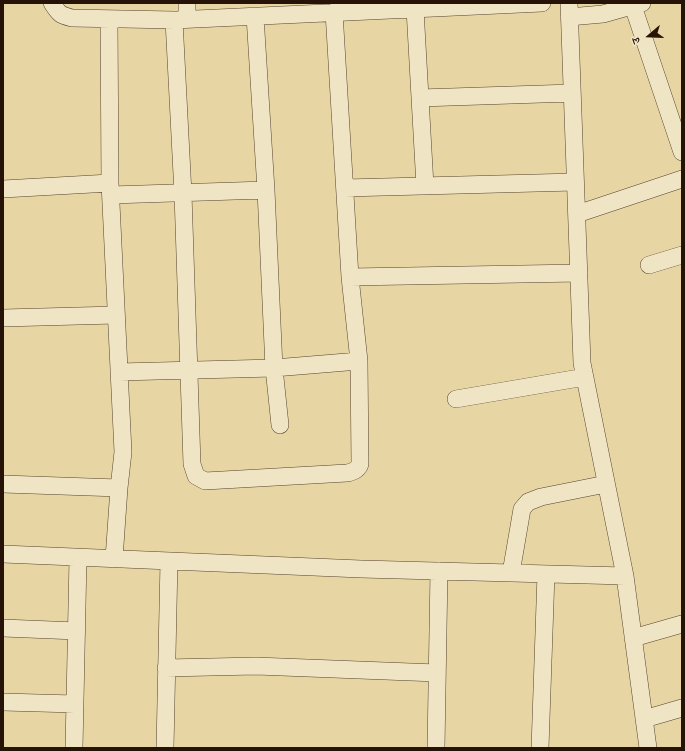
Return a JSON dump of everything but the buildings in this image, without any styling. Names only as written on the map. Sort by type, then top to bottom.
[{"type":"street","points":[[52,3],[58,13],[63,16],[72,18],[109,19],[183,14],[255,16],[334,12],[360,7],[415,9],[542,3]]},
{"type":"street","points":[[648,748],[625,576],[582,363],[569,10],[603,14],[637,4],[682,152]]},
{"type":"street","points":[[415,9],[425,186]]},
{"type":"street","points":[[183,14],[183,194],[192,464],[196,476],[205,481],[346,474],[359,468],[359,361],[350,278],[334,12]]},
{"type":"street","points":[[255,16],[266,190],[274,368],[280,425]]},
{"type":"street","points":[[109,19],[111,189],[123,452],[114,559]]},
{"type":"street","points":[[420,98],[572,93]]},
{"type":"street","points":[[577,214],[682,179]]},
{"type":"street","points":[[345,188],[575,182]]},
{"type":"street","points":[[3,188],[111,189],[183,194],[266,190]]},
{"type":"street","points":[[649,265],[682,255]]},
{"type":"street","points":[[350,278],[579,273]]},
{"type":"street","points":[[3,318],[116,315]]},
{"type":"street","points":[[119,372],[274,368],[359,361]]},
{"type":"street","points":[[456,399],[585,377]]},
{"type":"street","points":[[3,484],[119,488]]},
{"type":"street","points":[[511,573],[522,508],[528,502],[541,497],[606,484]]},
{"type":"street","points":[[3,554],[439,571],[625,576]]},
{"type":"street","points":[[74,748],[78,558]]},
{"type":"street","points":[[165,748],[169,561]]},
{"type":"street","points":[[436,748],[439,571]]},
{"type":"street","points":[[540,748],[546,574]]},
{"type":"street","points":[[633,638],[682,624]]},
{"type":"street","points":[[3,628],[76,631]]},
{"type":"street","points":[[166,668],[256,666],[437,672]]},
{"type":"street","points":[[3,702],[75,704]]},
{"type":"street","points":[[644,719],[682,708]]}]
